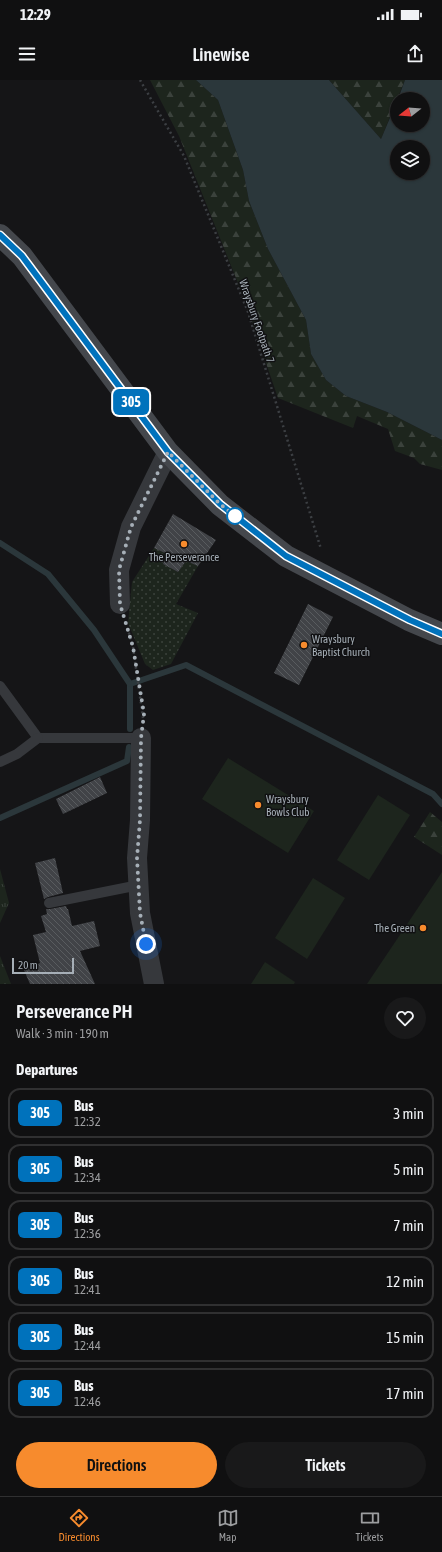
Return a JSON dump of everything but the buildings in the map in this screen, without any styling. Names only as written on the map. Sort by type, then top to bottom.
[{"type":"street","points":[[0,235],[22,256],[168,452],[220,504],[286,556],[410,620],[442,634]]},
{"type":"street","points":[[120,604],[119,570],[131,527],[168,452]]},
{"type":"street","points":[[141,738],[140,820],[137,858],[140,913],[154,984]]},
{"type":"lane","points":[[0,686],[38,738]]},
{"type":"lane","points":[[0,762],[17,754],[38,738],[141,738]]},
{"type":"lane","points":[[49,903],[139,885]]},
{"type":"path","name":"Wraysbury Footpath 7","points":[[140,80],[184,156],[248,312],[330,578]]},
{"type":"path","points":[[120,604],[133,647],[144,714],[141,738]]},
{"type":"green space","points":[[150,80],[196,80],[218,100],[243,170],[249,201],[268,249],[306,320],[311,354],[326,380],[346,396],[387,412],[442,440],[442,470],[420,464],[414,458],[395,451],[388,429],[357,416],[353,428],[278,398],[242,293],[179,136]]},
{"type":"green space","points":[[329,80],[405,80],[400,92],[390,92],[390,117],[381,139]]},
{"type":"green space","points":[[154,548],[167,554],[163,564],[178,572],[186,561],[198,566],[176,604],[198,613],[171,664],[153,670],[145,664],[128,623],[132,582]]},
{"type":"green space","name":"Wraysbury Bowls Club","points":[[228,758],[314,811],[288,853],[202,799]]},
{"type":"green space","points":[[378,795],[410,815],[369,880],[337,860]]},
{"type":"green space","points":[[430,812],[442,822],[442,855],[414,837]]},
{"type":"green space","points":[[0,869],[9,903],[0,923]]},
{"type":"green space","name":"The Green","points":[[442,872],[442,984],[367,984]]},
{"type":"green space","points":[[313,878],[345,898],[307,959],[275,938]]},
{"type":"green space","points":[[0,956],[11,984],[0,984]]},
{"type":"green space","points":[[265,962],[295,982],[294,984],[251,984]]},
{"type":"shaded area","points":[[196,80],[329,80],[381,139],[390,118],[390,132],[430,132],[430,92],[401,92],[405,80],[442,80],[442,440],[387,412],[346,396],[326,380],[311,354],[306,320],[268,249],[249,201],[243,170],[218,100]]},
{"type":"waterway","points":[[0,543],[48,574],[94,630],[130,684],[130,729]]},
{"type":"waterway","points":[[130,684],[186,665],[433,794],[442,804]]},
{"type":"waterway","points":[[0,818],[127,761],[129,747]]},
{"type":"bus line","name":"305","points":[[0,235],[22,256],[168,452],[220,504],[286,556],[410,620],[442,634]]},
{"type":"place","name":"The Perseverance","points":[[184,544]]},
{"type":"place","name":"Wraysbury Baptist Church","points":[[304,645]]},
{"type":"place","name":"Wraysbury Bowls Club","points":[[258,805]]},
{"type":"place","name":"The Green","points":[[423,928]]},
{"type":"route","points":[[146,944],[140,913],[137,858],[140,820],[141,738],[144,714],[133,647],[120,604],[119,570],[131,527],[168,452],[220,504],[235,516]]}]
